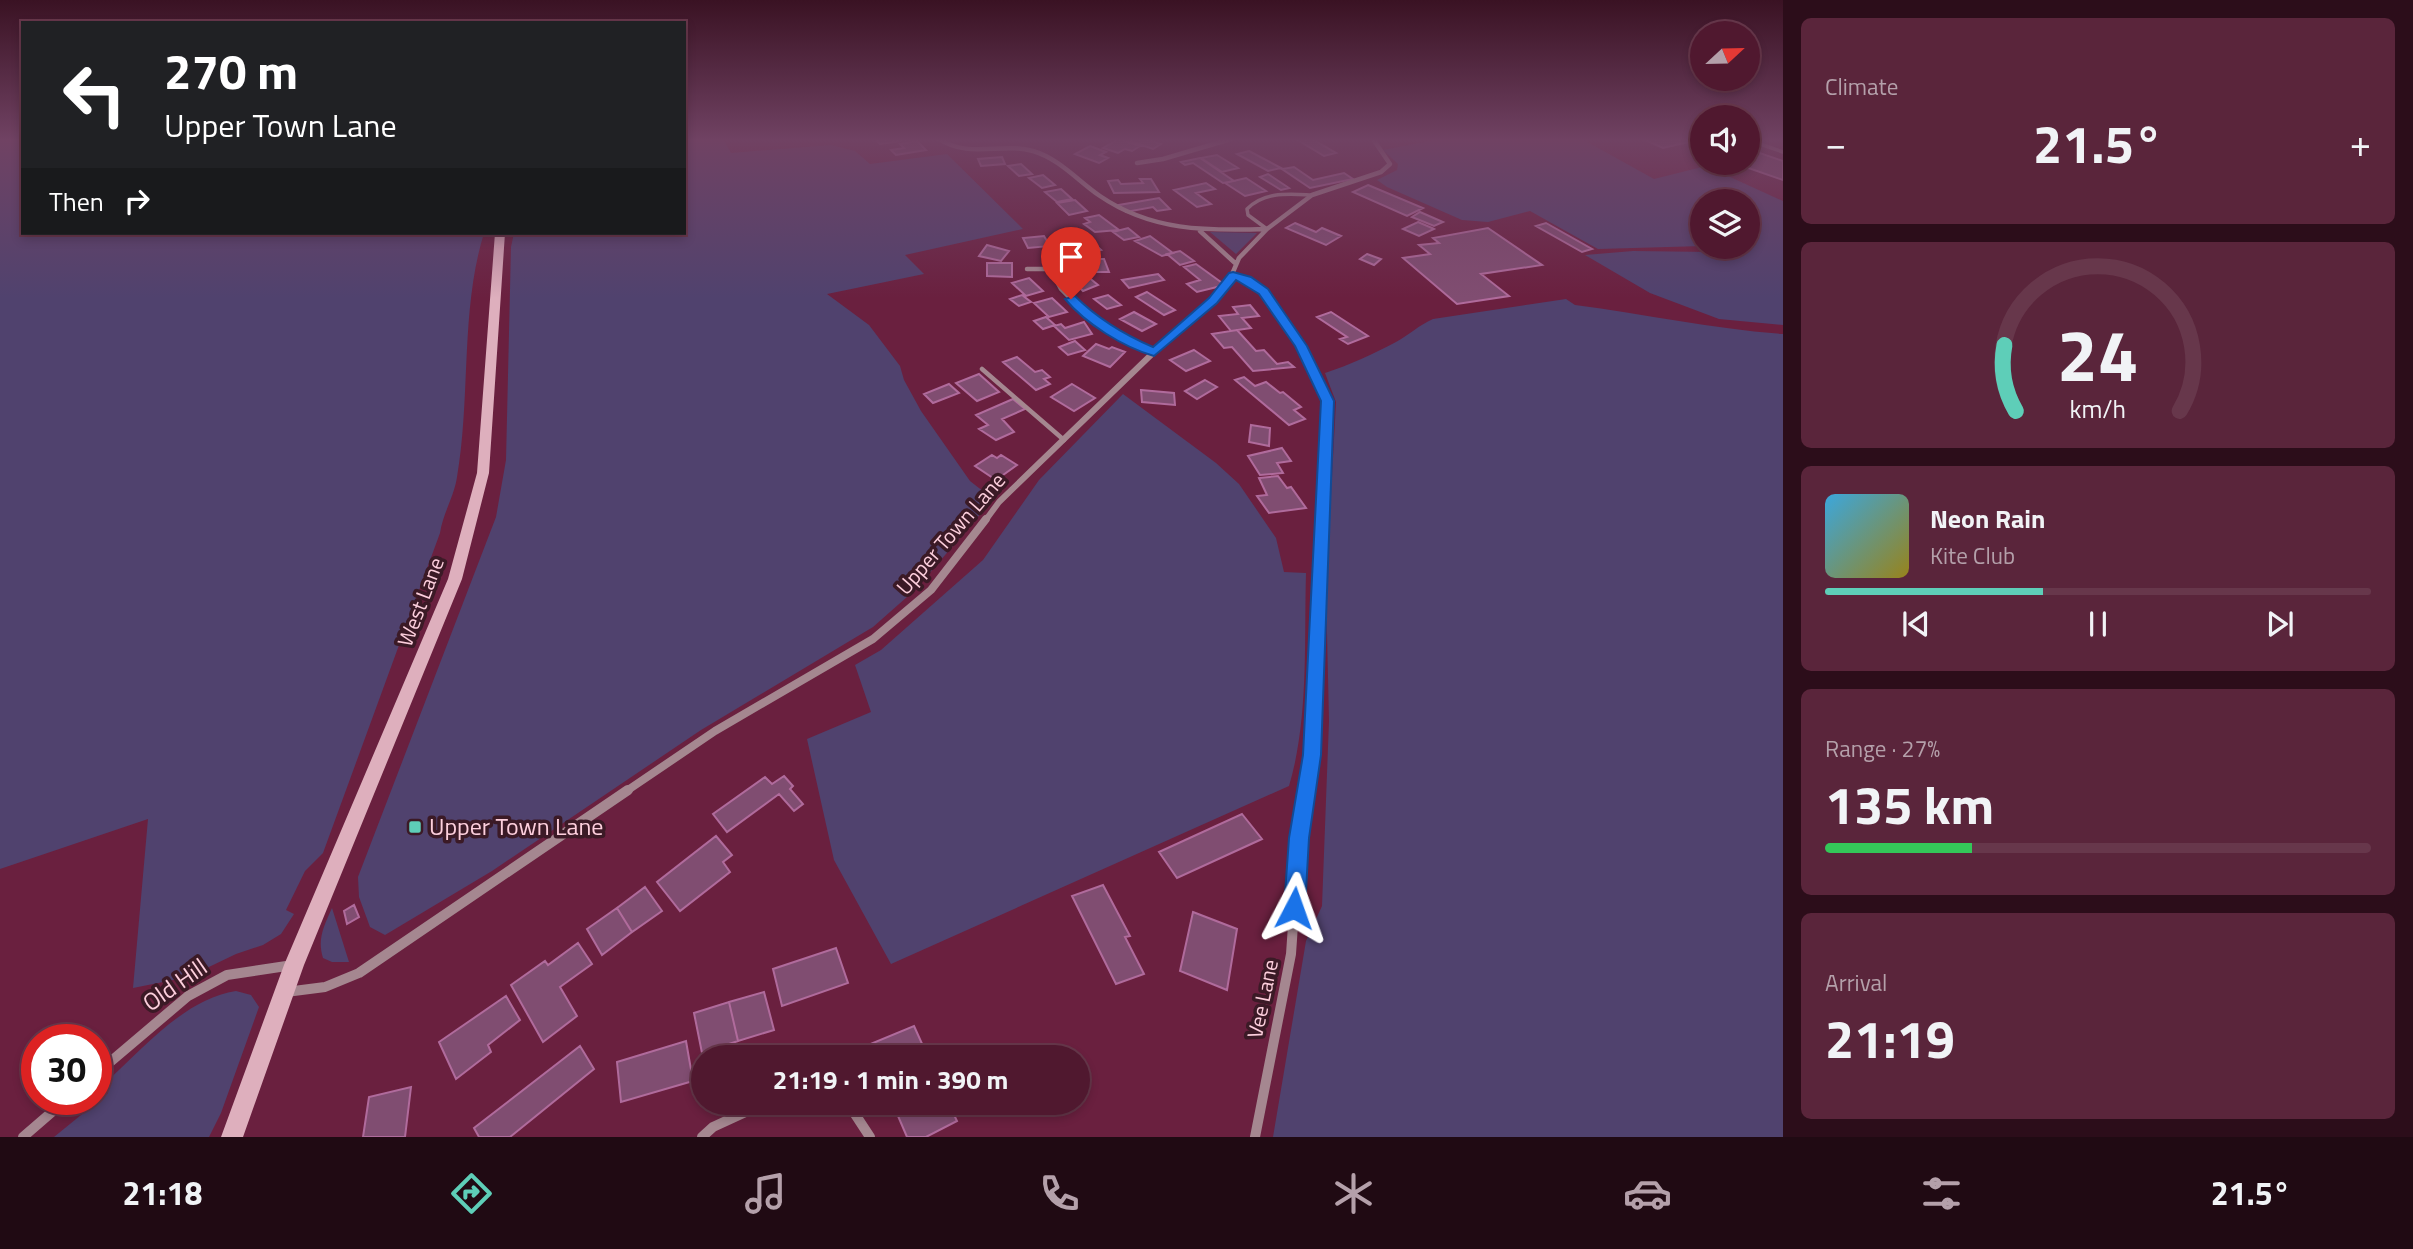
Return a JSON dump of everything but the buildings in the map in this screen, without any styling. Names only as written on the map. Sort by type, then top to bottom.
[{"type":"street","points":[[1094,192],[1144,221],[1169,228],[1200,231],[1267,229]]},
{"type":"street","points":[[1200,231],[1235,263],[1267,229],[1312,195],[1321,192]]},
{"type":"street","name":"West Lane","points":[[232,1137],[294,965],[455,579],[483,473],[500,235]]},
{"type":"street","points":[[1045,259],[1048,274],[1083,310],[1125,340],[1154,352]]},
{"type":"street","name":"Upper Town Lane","points":[[284,992],[325,987],[359,973],[715,731],[873,639],[931,590],[999,502],[1154,352],[1213,301],[1233,275],[1235,263]]},
{"type":"street","points":[[1027,269],[1047,270]]},
{"type":"street","name":"Vee Lane","points":[[1233,275],[1247,279],[1264,291],[1301,346],[1327,401],[1312,755],[1299,838],[1291,954],[1255,1137]]},
{"type":"street","name":"Old Hill","points":[[112,1060],[188,996],[227,975],[294,965]]},
{"type":"street","points":[[23,1137],[49,1115]]},
{"type":"street","points":[[702,1137],[713,1127],[739,1115]]},
{"type":"street","points":[[856,1115],[870,1137]]},
{"type":"lane","points":[[1267,229],[1248,215],[1247,209],[1255,199],[1269,195],[1312,195]]},
{"type":"lane","points":[[982,369],[1064,440]]},
{"type":"shaded area","points":[[0,192],[21,192],[21,235],[484,235],[472,293],[464,416],[456,484],[323,853],[305,871],[286,910],[294,914],[281,934],[263,945],[236,954],[188,977],[133,988],[148,819],[0,869]]},
{"type":"shaded area","points":[[686,192],[986,192],[1023,229],[905,255],[924,274],[827,294],[869,325],[900,366],[904,380],[921,411],[970,481],[993,499],[916,589],[873,627],[701,730],[492,871],[385,935],[370,927],[359,897],[358,877],[496,517],[506,460],[511,247],[514,235],[686,235]]},
{"type":"shaded area","points":[[1398,192],[1690,192],[1690,246],[1598,249],[1530,211],[1488,222],[1462,220]]},
{"type":"shaded area","points":[[1760,192],[1783,201],[1783,325],[1719,319],[1650,293],[1585,255],[1633,251],[1690,252],[1690,259],[1760,259]]},
{"type":"shaded area","points":[[1210,232],[1257,233],[1236,254]]},
{"type":"shaded area","points":[[1566,299],[1575,305],[1731,329],[1783,334],[1783,1137],[1273,1137],[1306,941],[1322,906],[1329,721],[1326,589],[1336,402],[1325,373],[1379,351],[1433,319]]},
{"type":"shaded area","points":[[1123,394],[1216,463],[1239,484],[1276,538],[1284,572],[1306,573],[1303,708],[1289,786],[891,964],[834,860],[807,739],[871,712],[855,665],[881,650],[983,560],[1039,480]]},
{"type":"shaded area","points":[[332,908],[349,962],[332,962],[323,958],[321,939]]},
{"type":"shaded area","points":[[236,991],[251,995],[259,1007],[221,1113],[209,1137],[54,1137],[81,1115],[112,1115],[112,1076],[165,1027],[199,1004]]},
{"type":"place","name":"Upper Town Lane","points":[[415,827]]},
{"type":"route","points":[[1071,299],[1125,340],[1154,352],[1213,301],[1233,275],[1247,279],[1264,291],[1279,318],[1301,346],[1327,401],[1312,755],[1299,838],[1294,908]]}]
